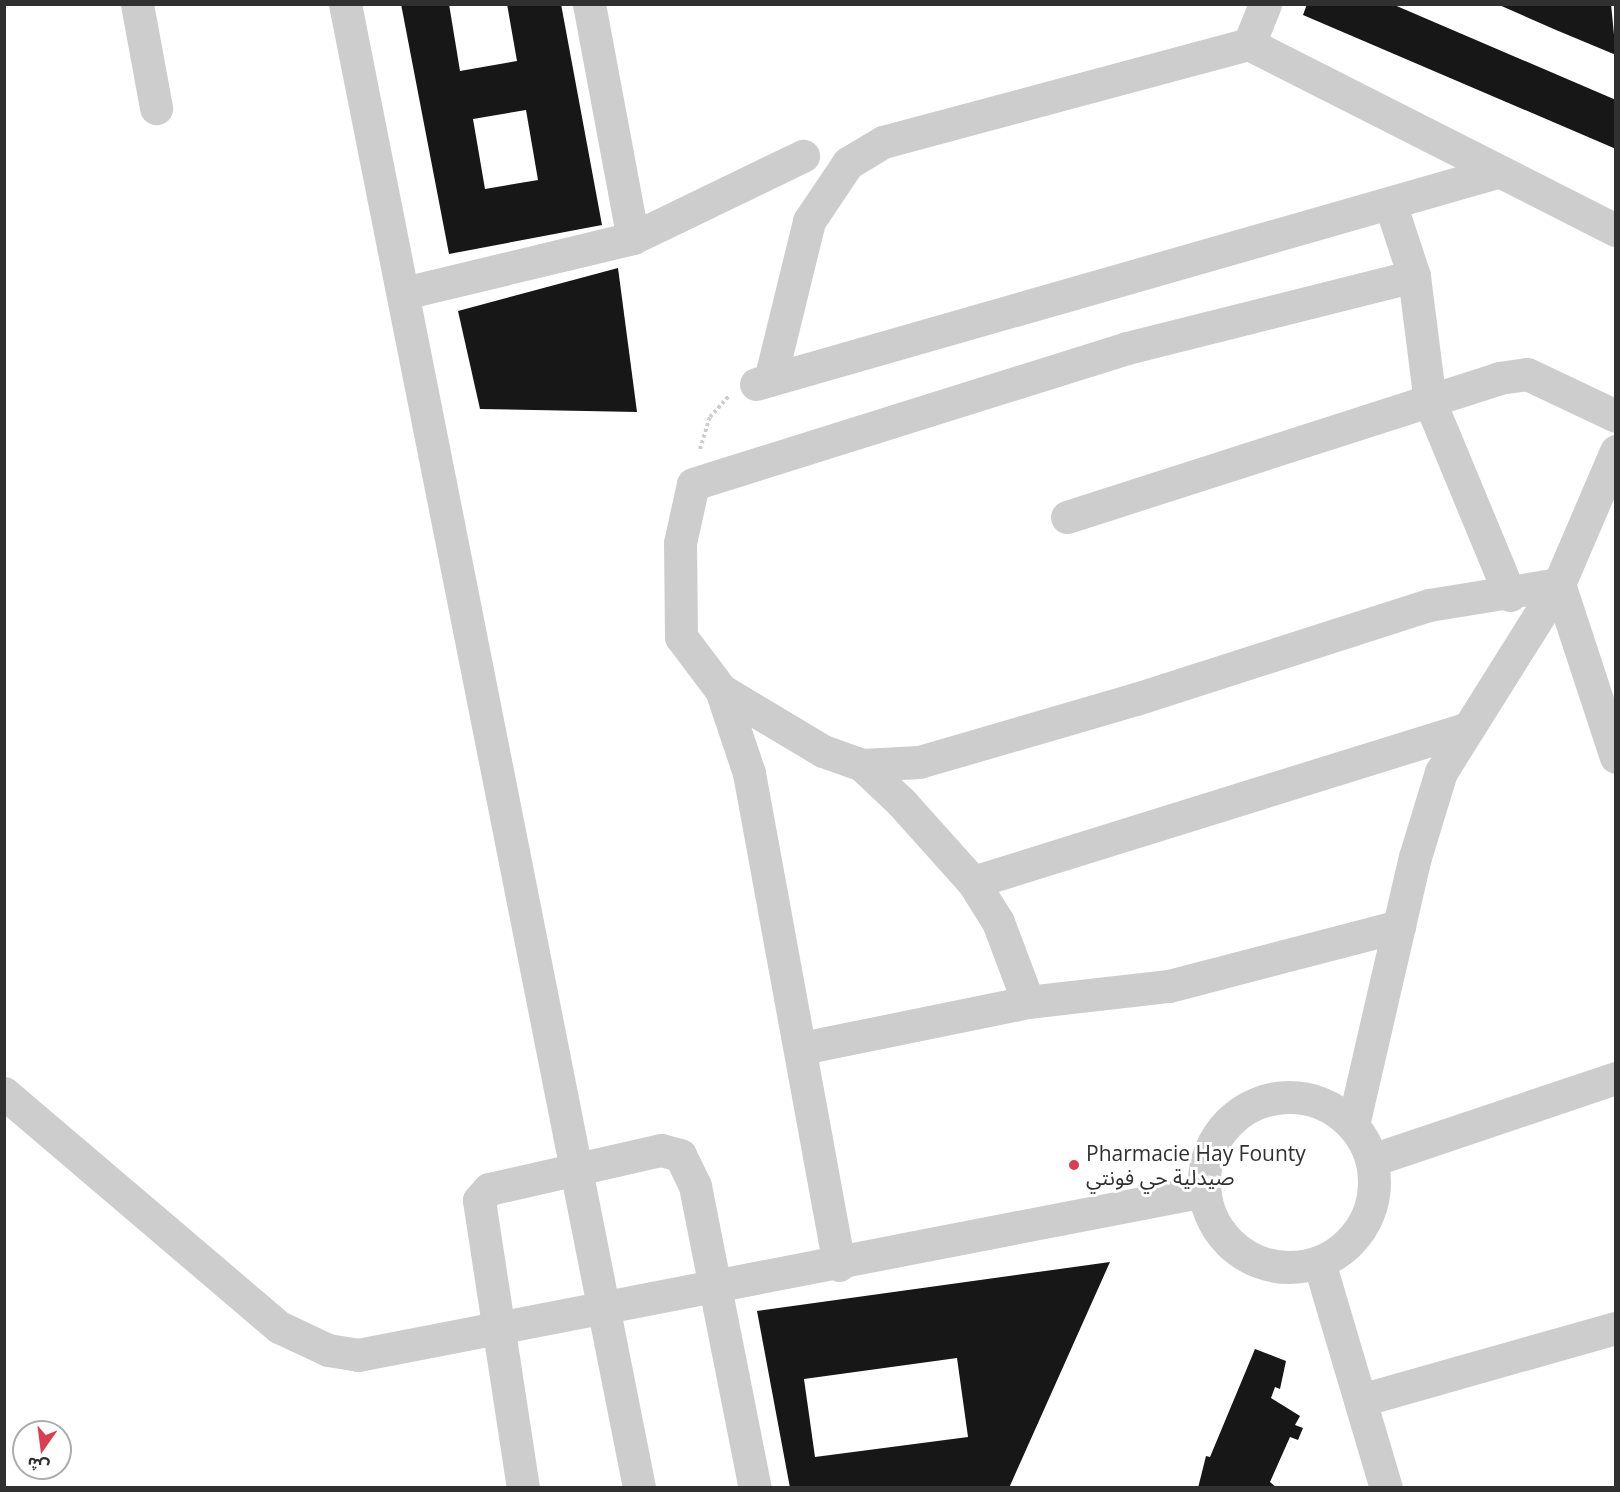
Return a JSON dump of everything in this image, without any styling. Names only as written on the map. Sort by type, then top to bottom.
[{"type":"street","points":[[137,4],[156,108]]},
{"type":"street","points":[[345,4],[404,293],[509,856],[578,1167],[639,1488]]},
{"type":"street","points":[[589,4],[633,238]]},
{"type":"street","points":[[1249,44],[1265,4]]},
{"type":"street","points":[[763,382],[809,221],[848,163],[883,142],[1249,44],[1497,172],[1616,230]]},
{"type":"street","points":[[404,293],[633,238],[803,156]]},
{"type":"street","points":[[763,382],[1497,172]]},
{"type":"street","points":[[1390,203],[1414,276],[1430,402],[1510,595]]},
{"type":"street","points":[[839,1265],[802,1048],[749,773],[721,690],[681,637],[680,543],[693,484],[1127,348],[1414,276]]},
{"type":"street","points":[[1067,517],[1430,402],[1527,374],[1616,416]]},
{"type":"street","points":[[1353,1125],[1399,926],[1441,772],[1559,584],[1616,451]]},
{"type":"street","points":[[721,690],[823,751],[862,765],[919,762],[1136,699],[1429,605],[1510,595],[1559,584]]},
{"type":"street","points":[[1559,584],[1616,757]]},
{"type":"street","points":[[973,882],[1468,728]]},
{"type":"street","points":[[862,765],[973,882],[998,922],[1028,1002]]},
{"type":"street","points":[[802,1048],[1028,1002],[1169,986],[1399,926]]},
{"type":"street","points":[[1372,1160],[1616,1078]]},
{"type":"street","points":[[4,1093],[159,1230],[279,1328],[306,1342],[358,1355],[499,1331],[716,1285],[839,1265],[1204,1191]]},
{"type":"street","points":[[1280,1097],[1307,1098],[1353,1125],[1372,1160],[1374,1191],[1366,1220],[1347,1244],[1319,1262],[1270,1265],[1246,1255],[1211,1216],[1204,1191],[1205,1164],[1215,1139],[1232,1118],[1254,1104],[1280,1097]]},
{"type":"street","points":[[523,1488],[479,1200],[489,1189],[578,1167],[662,1150],[680,1155],[695,1186],[755,1488]]},
{"type":"street","points":[[1319,1262],[1386,1488]]},
{"type":"street","points":[[1361,1400],[1616,1329]]},
{"type":"path","points":[[693,484],[710,417],[738,390],[763,382]]},
{"type":"building","points":[[401,4],[449,4],[460,71],[517,61],[507,4],[561,4],[602,225],[449,254]],"holes":[[[526,110],[538,180],[485,189],[473,119]]]},
{"type":"building","points":[[1307,4],[1392,4],[1616,100],[1616,149],[1303,15]]},
{"type":"building","points":[[1497,4],[1611,4],[1616,55],[1556,30]]},
{"type":"building","points":[[618,268],[637,412],[480,409],[458,311]]},
{"type":"building","points":[[1110,1262],[1009,1488],[790,1488],[757,1311]],"holes":[[[957,1358],[968,1437],[815,1457],[804,1379]]]},
{"type":"building","points":[[1255,1349],[1286,1361],[1280,1389],[1275,1387],[1271,1398],[1300,1416],[1295,1425],[1303,1428],[1298,1440],[1290,1437],[1270,1482],[1277,1488],[1198,1488],[1206,1456],[1210,1457]]},
{"type":"place","name":"Pharmacie Hay Founty صيدلية حي فونتي","points":[[1074,1165]]}]
